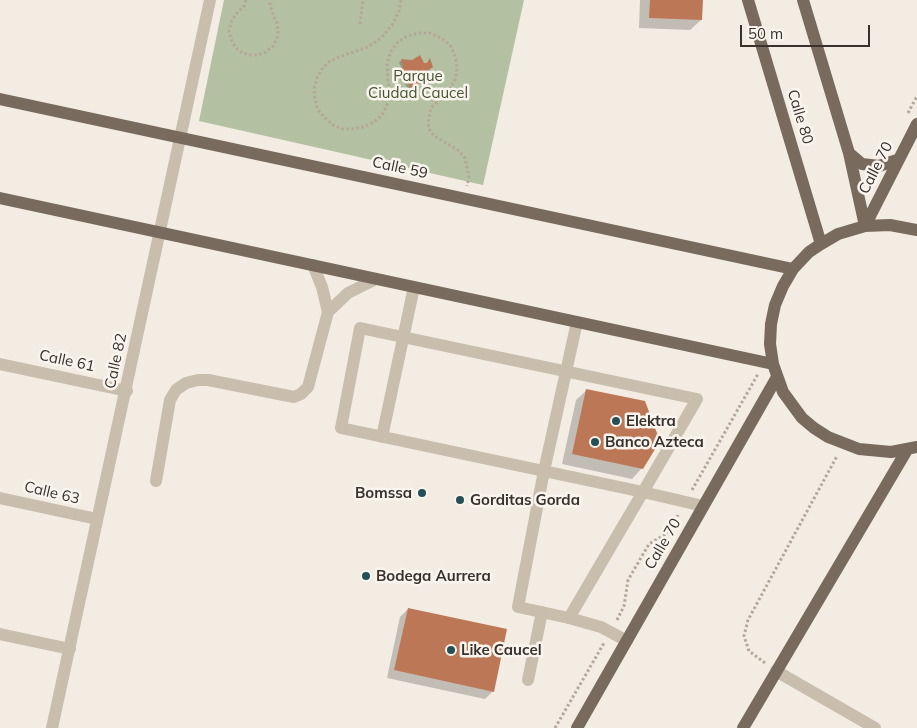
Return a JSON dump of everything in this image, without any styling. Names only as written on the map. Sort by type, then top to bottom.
[{"type":"main road","name":"Calle 80","points":[[748,0],[821,244]]},
{"type":"main road","points":[[803,0],[850,153],[865,226]]},
{"type":"main road","name":"Calle 59","points":[[0,99],[793,269]]},
{"type":"main road","name":"Calle 70","points":[[865,226],[917,124]]},
{"type":"main road","points":[[850,153],[862,164],[879,166],[898,160]]},
{"type":"main road","points":[[0,198],[577,322],[771,368]]},
{"type":"main road","points":[[912,448],[875,451],[858,449],[828,438],[802,418],[783,392],[771,368],[770,331],[775,305],[782,286],[793,269],[821,244],[838,234],[865,226],[890,225],[917,230]]},
{"type":"main road","name":"Calle 70","points":[[577,728],[703,506],[771,368]]},
{"type":"main road","points":[[743,728],[912,448]]},
{"type":"street","name":"Calle 82","points":[[52,728],[127,391],[210,0]]},
{"type":"street","points":[[156,481],[170,400],[176,390],[186,384],[203,380],[294,397],[301,394],[308,387],[328,312],[326,299],[313,265]]},
{"type":"street","points":[[328,312],[348,293],[376,279]]},
{"type":"street","points":[[382,437],[414,287]]},
{"type":"street","points":[[577,322],[544,471],[518,607],[601,626],[627,641]]},
{"type":"street","points":[[570,618],[643,492],[697,399],[360,328],[341,428],[643,492],[703,506]]},
{"type":"street","name":"Calle 61","points":[[0,364],[127,391]]},
{"type":"street","name":"Calle 63","points":[[0,498],[97,519]]},
{"type":"street","points":[[528,680],[542,612]]},
{"type":"street","points":[[0,634],[70,649]]},
{"type":"street","points":[[776,671],[875,728]]},
{"type":"path","points":[[246,0],[244,6],[230,23],[229,31],[235,47],[241,52],[249,55],[258,55],[266,52],[277,39],[277,22],[268,0]]},
{"type":"path","points":[[360,24],[363,0]]},
{"type":"path","points":[[401,0],[399,11],[392,25],[381,38],[368,47],[339,56],[322,69],[316,78],[314,89],[318,110],[333,125],[354,129],[364,127],[378,118],[387,105],[389,95],[387,62],[390,52],[398,42],[407,36],[419,33],[430,33],[441,38],[450,46],[455,56],[456,78],[450,89],[431,108],[428,122],[429,130],[434,136],[458,150],[465,158],[469,177],[464,199]]},
{"type":"path","points":[[555,728],[624,606],[628,580],[650,544],[671,531],[685,502],[771,368]]},
{"type":"path","points":[[776,671],[749,652],[744,636],[748,620],[843,444]]},
{"type":"green space","name":"Parque Ciudad Caucel","points":[[224,0],[524,0],[483,185],[199,121]]},
{"type":"building","points":[[650,0],[703,0],[702,20],[649,18]]},
{"type":"building","points":[[420,55],[424,63],[427,63],[430,58],[433,67],[429,70],[428,83],[420,82],[412,91],[407,81],[399,74],[403,66],[401,59],[412,60]]},
{"type":"building","name":"Elektra","points":[[586,389],[645,401],[660,441],[643,469],[572,454]]},
{"type":"building","name":"Like Caucel","points":[[408,608],[507,629],[494,692],[394,670]]},
{"type":"place","name":"Elektra","points":[[616,421]]},
{"type":"place","name":"Banco Azteca","points":[[595,442]]},
{"type":"place","name":"Bomssa","points":[[422,493]]},
{"type":"place","name":"Gorditas Gorda","points":[[460,500]]},
{"type":"place","name":"Bodega Aurrera","points":[[366,576]]},
{"type":"place","name":"Like Caucel","points":[[451,650]]}]
